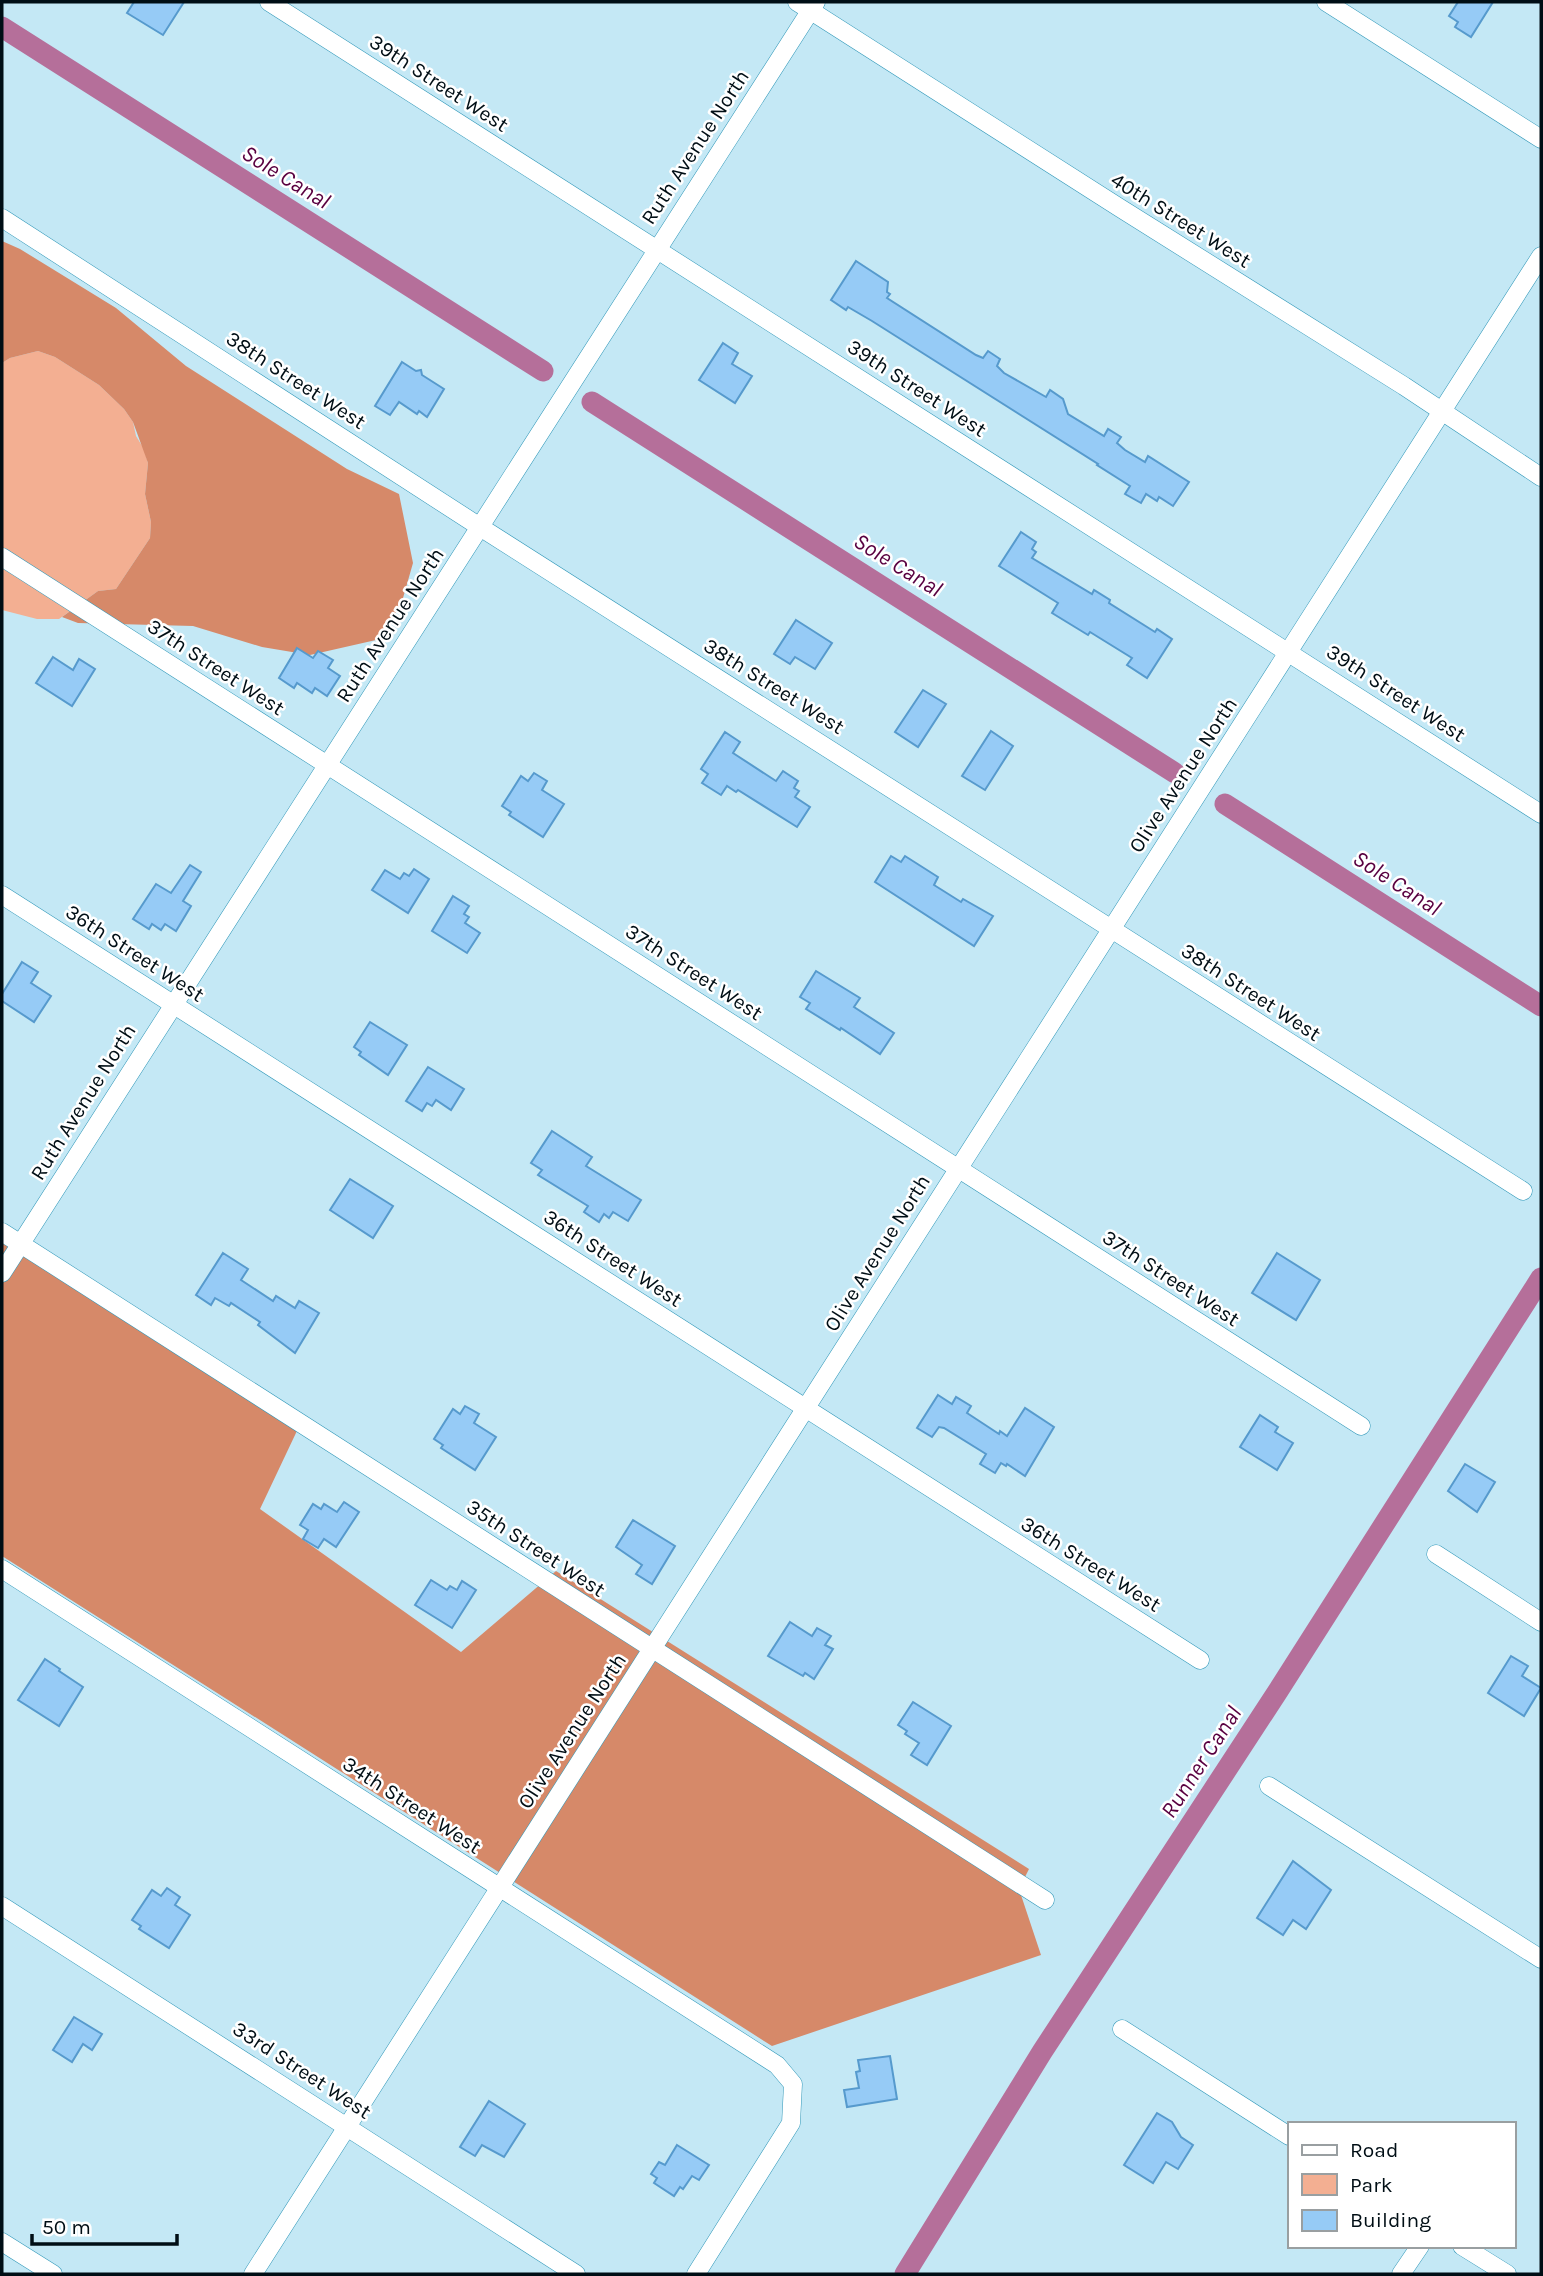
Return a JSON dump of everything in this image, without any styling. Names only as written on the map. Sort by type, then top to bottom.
[{"type":"street","name":"39th Street West","points":[[269,2],[1541,814]]},
{"type":"street","points":[[1326,2],[1541,139]]},
{"type":"street","name":"Ruth Avenue North","points":[[2,1273],[480,527],[808,5]]},
{"type":"street","name":"40th Street West","points":[[808,5],[1443,411],[1541,477]]},
{"type":"street","name":"38th Street West","points":[[2,218],[480,527],[1522,1191]]},
{"type":"street","name":"Olive Avenue North","points":[[253,2274],[1541,257]]},
{"type":"street","name":"37th Street West","points":[[2,557],[1361,1426]]},
{"type":"street","name":"36th Street West","points":[[2,895],[1200,1660]]},
{"type":"street","name":"35th Street West","points":[[2,1232],[1045,1900]]},
{"type":"street","points":[[1436,1554],[1541,1622]]},
{"type":"street","name":"34th Street West","points":[[2,1569],[778,2065],[793,2084],[791,2123],[696,2274]]},
{"type":"street","points":[[1269,1786],[1541,1959]]},
{"type":"street","name":"33rd Street West","points":[[2,1906],[576,2274]]},
{"type":"street","points":[[1122,2029],[1288,2135]]},
{"type":"street","points":[[2,2242],[53,2274]]},
{"type":"street","points":[[1401,2274],[1419,2248]]},
{"type":"street","points":[[1465,2248],[1507,2274]]},
{"type":"green space","points":[[38,351],[55,357],[99,385],[124,409],[133,422],[148,463],[145,494],[151,522],[150,538],[116,589],[98,591],[59,619],[37,619],[2,610],[2,363],[10,358]]},
{"type":"shaded area","points":[[2,241],[20,249],[116,308],[186,366],[347,469],[399,494],[413,563],[401,605],[376,640],[310,655],[262,647],[193,626],[78,623],[62,617],[98,591],[116,589],[150,538],[151,522],[145,494],[148,463],[133,422],[124,409],[99,385],[55,357],[38,351],[10,358],[2,363]]},
{"type":"shaded area","points":[[2,1229],[304,1416],[260,1509],[461,1652],[556,1571],[1029,1869],[1019,1889],[1041,1955],[772,2046],[2,1556]]},
{"type":"building","points":[[134,2],[184,2],[163,35],[127,13]]},
{"type":"building","points":[[1458,2],[1493,2],[1471,37],[1455,27],[1458,22],[1449,16]]},
{"type":"building","points":[[856,261],[888,282],[887,292],[890,294],[887,298],[976,355],[983,358],[988,351],[1000,359],[997,366],[1004,373],[1046,397],[1050,390],[1063,399],[1068,414],[1104,436],[1108,429],[1121,437],[1117,443],[1125,450],[1145,462],[1148,456],[1189,482],[1173,506],[1159,497],[1157,501],[1146,494],[1141,503],[1125,494],[1130,486],[1098,464],[872,321],[831,300]]},
{"type":"building","points":[[723,343],[738,353],[732,364],[752,376],[735,403],[699,380]]},
{"type":"building","points":[[402,362],[416,371],[421,370],[422,375],[444,389],[427,417],[399,402],[390,415],[375,406]]},
{"type":"building","points":[[1021,532],[1036,542],[1032,549],[1036,552],[1032,558],[1092,594],[1094,590],[1110,600],[1109,603],[1155,632],[1157,629],[1172,639],[1147,678],[1127,665],[1132,658],[1052,613],[1058,603],[999,566]]},
{"type":"building","points":[[796,620],[832,643],[815,669],[795,657],[790,664],[774,654]]},
{"type":"building","points":[[297,648],[313,658],[318,651],[333,660],[328,668],[340,676],[327,696],[315,688],[312,693],[297,683],[294,688],[279,678]]},
{"type":"building","points":[[53,657],[73,670],[79,659],[95,669],[72,706],[36,683]]},
{"type":"building","points":[[923,690],[946,704],[918,747],[895,732]]},
{"type":"building","points":[[991,731],[1013,746],[985,790],[962,776]]},
{"type":"building","points":[[725,732],[740,742],[733,753],[776,781],[783,771],[798,781],[794,788],[799,791],[795,797],[810,807],[797,827],[738,790],[736,792],[727,786],[721,795],[702,783],[708,774],[701,769]]},
{"type":"building","points":[[534,773],[547,781],[542,790],[564,804],[543,837],[509,815],[511,812],[502,806],[521,776],[528,781]]},
{"type":"building","points":[[891,856],[901,862],[905,856],[938,877],[934,885],[961,902],[963,899],[993,916],[974,946],[875,882]]},
{"type":"building","points":[[190,865],[201,872],[183,901],[191,906],[176,931],[165,924],[161,930],[152,924],[149,929],[133,919],[156,884],[171,893]]},
{"type":"building","points":[[414,869],[429,879],[408,913],[372,890],[385,870],[400,879],[404,873],[409,876]]},
{"type":"building","points":[[453,896],[469,906],[464,914],[469,917],[465,923],[480,933],[467,953],[432,931]]},
{"type":"building","points":[[22,962],[38,972],[31,983],[51,996],[34,1022],[2,1001],[2,994]]},
{"type":"building","points":[[816,971],[860,998],[854,1007],[894,1033],[880,1054],[806,1009],[810,1003],[800,997]]},
{"type":"building","points":[[370,1022],[407,1045],[388,1075],[359,1055],[361,1052],[354,1047]]},
{"type":"building","points":[[428,1067],[464,1089],[451,1110],[436,1100],[432,1106],[427,1103],[422,1111],[406,1101]]},
{"type":"building","points":[[552,1131],[592,1157],[586,1166],[641,1200],[628,1221],[613,1212],[609,1218],[604,1214],[599,1222],[584,1212],[588,1206],[538,1175],[542,1170],[531,1163]]},
{"type":"building","points":[[350,1179],[393,1206],[373,1238],[330,1210]]},
{"type":"building","points":[[223,1253],[248,1269],[241,1280],[273,1301],[276,1296],[295,1308],[299,1301],[319,1313],[295,1353],[258,1325],[260,1322],[231,1303],[229,1306],[215,1298],[211,1305],[196,1295]]},
{"type":"building","points":[[1277,1253],[1320,1280],[1296,1320],[1252,1293]]},
{"type":"building","points":[[938,1395],[952,1404],[956,1397],[971,1406],[967,1413],[999,1434],[1000,1431],[1007,1436],[1025,1408],[1054,1427],[1025,1476],[1001,1463],[995,1473],[980,1464],[986,1454],[944,1428],[939,1427],[932,1437],[917,1428]]},
{"type":"building","points":[[465,1406],[479,1414],[474,1423],[496,1437],[475,1470],[441,1448],[443,1445],[434,1439],[453,1409],[460,1414]]},
{"type":"building","points":[[1260,1415],[1278,1427],[1275,1432],[1293,1443],[1277,1470],[1240,1447]]},
{"type":"building","points":[[1465,1464],[1495,1482],[1477,1512],[1448,1491]]},
{"type":"building","points":[[344,1502],[359,1512],[336,1547],[324,1539],[318,1548],[303,1539],[308,1530],[300,1525],[313,1504],[321,1509],[324,1504],[337,1512]]},
{"type":"building","points":[[633,1520],[675,1546],[652,1584],[636,1574],[642,1565],[616,1547]]},
{"type":"building","points":[[431,1580],[447,1590],[450,1586],[457,1590],[462,1581],[476,1590],[452,1628],[415,1605]]},
{"type":"building","points":[[790,1622],[812,1636],[817,1628],[831,1636],[825,1645],[833,1649],[814,1679],[805,1673],[803,1676],[768,1656]]},
{"type":"building","points":[[1511,1656],[1528,1666],[1522,1676],[1541,1688],[1524,1716],[1488,1693]]},
{"type":"building","points":[[45,1659],[83,1687],[59,1726],[18,1700]]},
{"type":"building","points":[[913,1702],[951,1726],[927,1765],[911,1755],[919,1743],[905,1734],[907,1731],[898,1725]]},
{"type":"building","points":[[1293,1861],[1331,1890],[1306,1929],[1293,1920],[1283,1935],[1257,1918]]},
{"type":"building","points":[[167,1888],[180,1897],[175,1905],[190,1915],[169,1948],[139,1929],[141,1926],[132,1920],[152,1890],[161,1896]]},
{"type":"building","points":[[74,2017],[102,2034],[92,2050],[83,2044],[72,2062],[53,2050]]},
{"type":"building","points":[[890,2056],[897,2099],[847,2107],[844,2090],[859,2088],[856,2072],[860,2071],[858,2060]]},
{"type":"building","points":[[489,2101],[525,2124],[504,2157],[482,2145],[475,2156],[460,2147]]},
{"type":"building","points":[[1157,2113],[1172,2122],[1181,2137],[1193,2145],[1178,2169],[1166,2162],[1153,2183],[1124,2165]]},
{"type":"building","points":[[677,2145],[709,2165],[699,2180],[692,2176],[674,2196],[654,2183],[657,2178],[651,2174],[659,2162],[665,2165]]},
{"type":"waterway","name":"Sole Canal","points":[[2,27],[543,371]]},
{"type":"waterway","name":"Sole Canal","points":[[592,402],[1175,773]]},
{"type":"waterway","name":"Sole Canal","points":[[1225,804],[1541,1006]]},
{"type":"waterway","name":"Runner Canal","points":[[905,2274],[1042,2052],[1278,1691],[1541,1278]]}]
